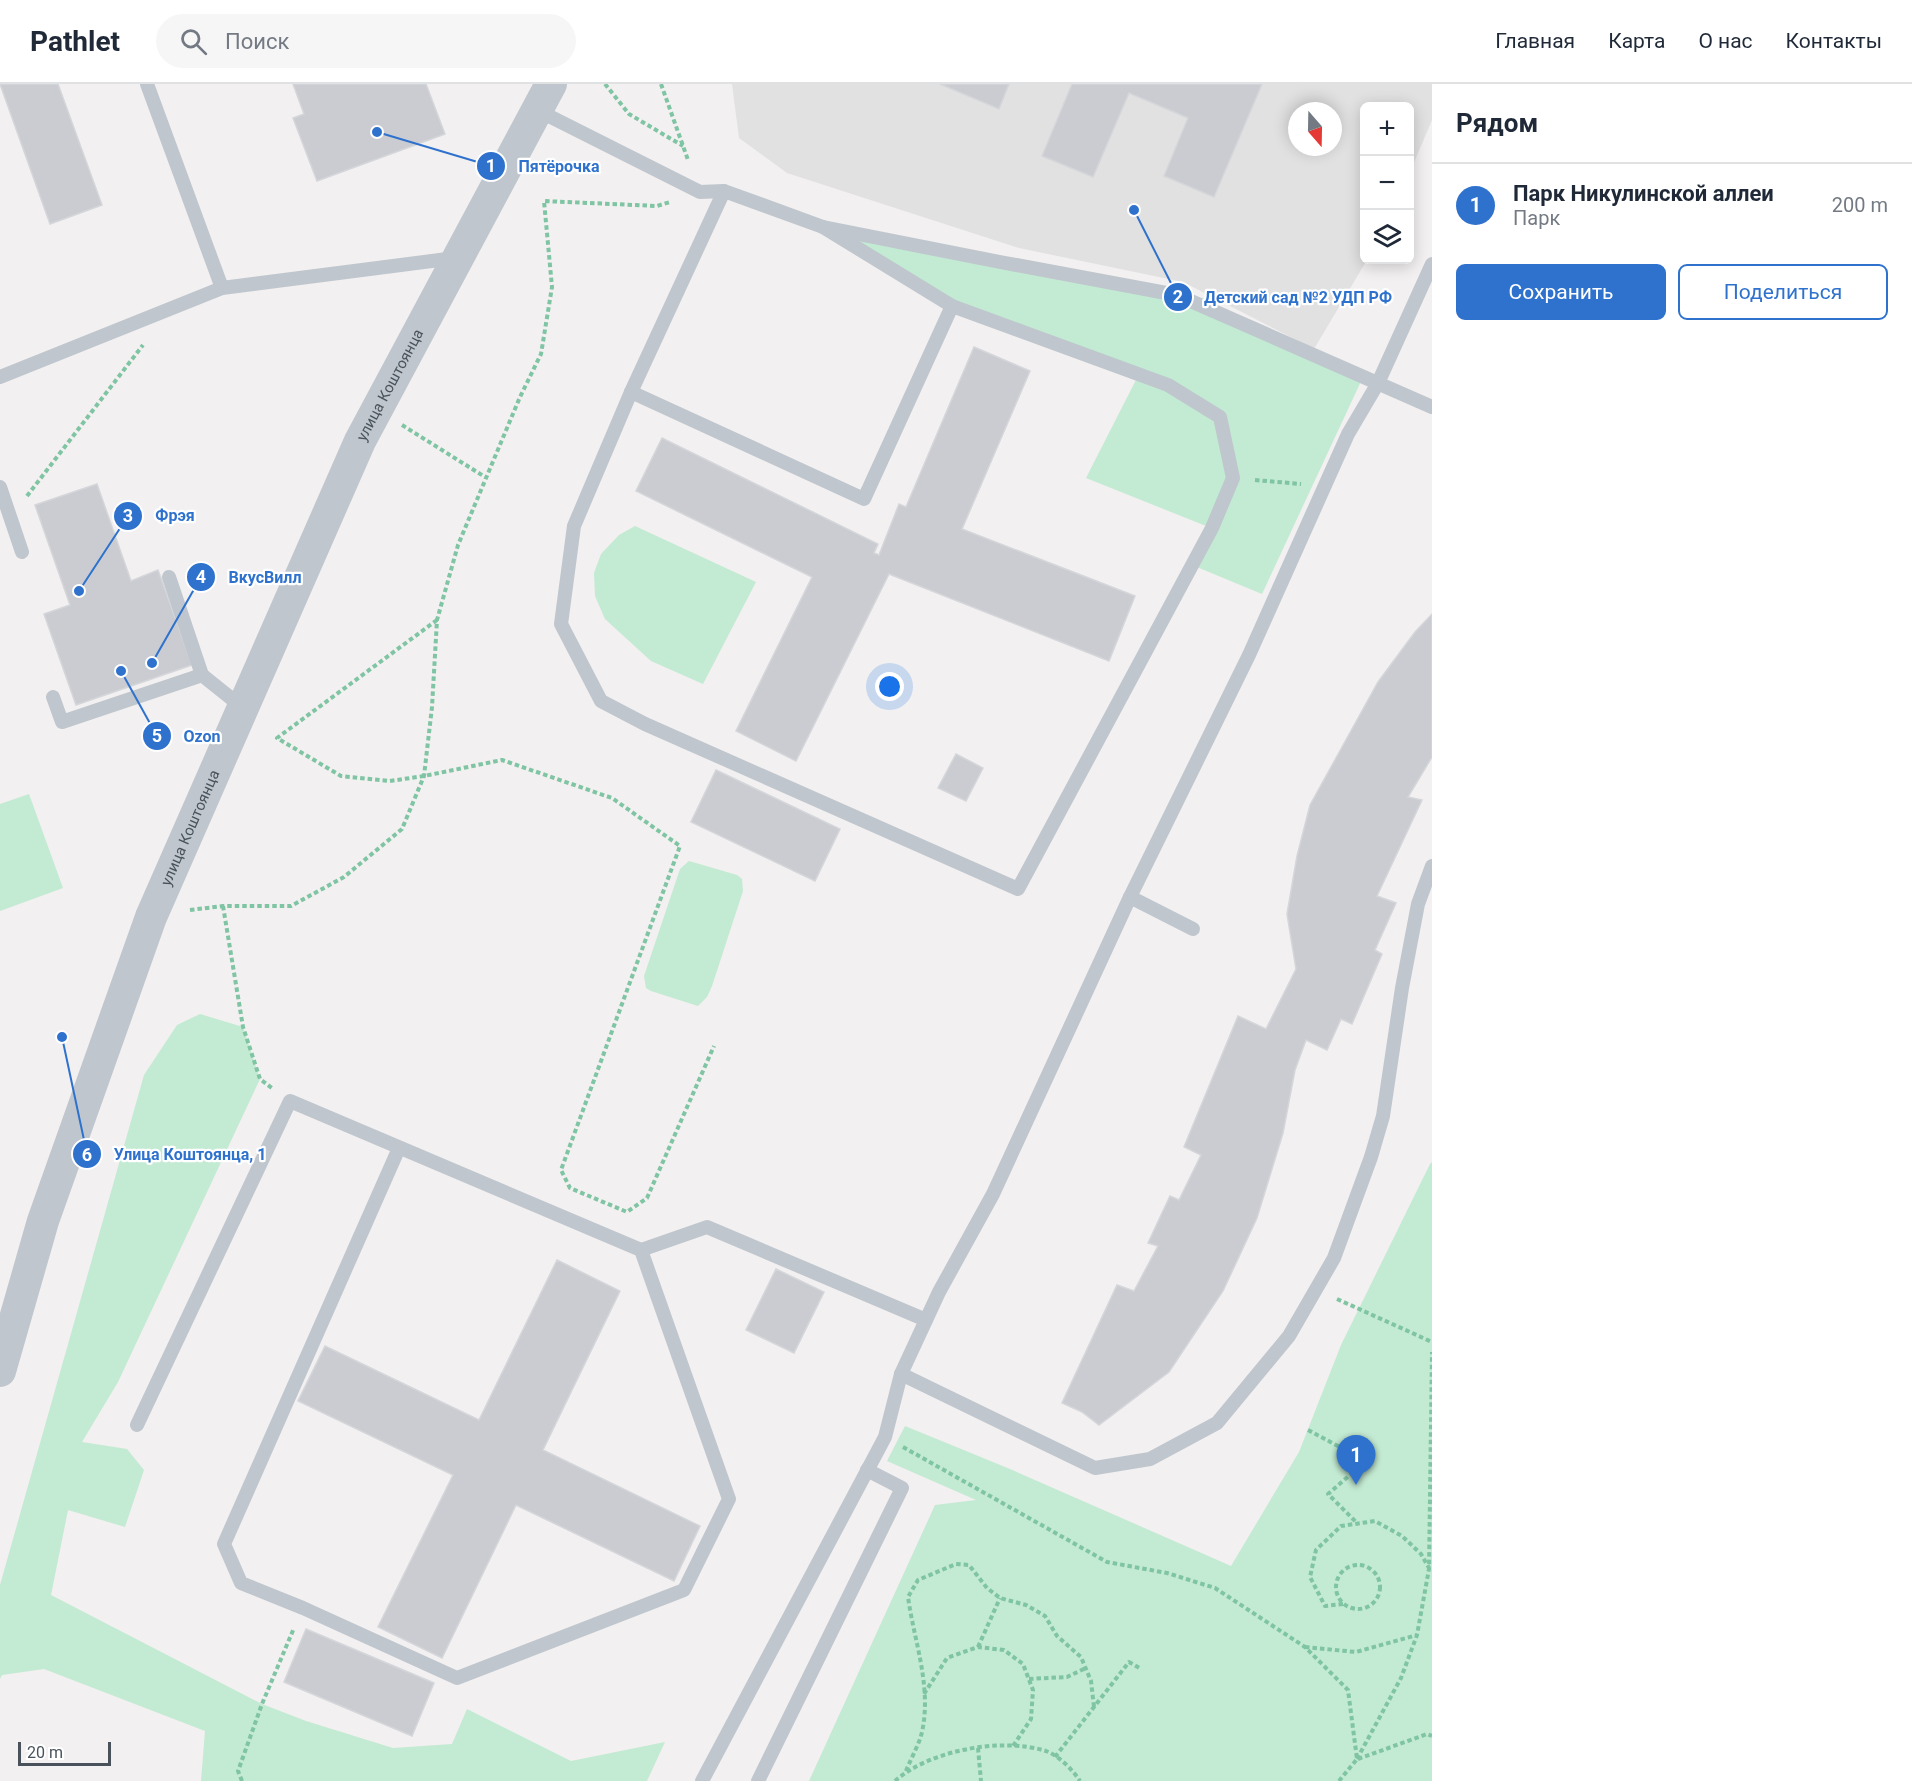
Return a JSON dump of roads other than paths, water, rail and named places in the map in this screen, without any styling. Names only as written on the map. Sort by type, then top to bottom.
[{"type":"street","name":"улица Коштоянца","points":[[0,1371],[44,1221],[151,917],[360,441],[544,97]]},
{"type":"lane","points":[[147,84],[222,288]]},
{"type":"lane","points":[[544,97],[700,192],[724,191],[823,227],[1177,295],[1432,407]]},
{"type":"lane","points":[[724,191],[631,392],[574,526],[561,624],[602,701],[645,724],[1018,889],[1212,528],[1233,478],[1220,417],[1168,385],[952,306],[823,227]]},
{"type":"lane","points":[[0,377],[222,288],[457,258]]},
{"type":"lane","points":[[702,1781],[885,1437],[901,1374],[939,1292],[993,1194],[1130,897],[1249,655],[1348,434],[1378,383],[1432,264]]},
{"type":"lane","points":[[631,392],[864,499],[952,306]]},
{"type":"lane","points":[[0,487],[22,552]]},
{"type":"lane","points":[[169,577],[202,675],[242,707]]},
{"type":"lane","points":[[53,697],[62,722],[202,675]]},
{"type":"lane","points":[[901,1374],[1095,1468],[1150,1459],[1218,1423],[1289,1336],[1334,1258],[1371,1157],[1383,1116],[1402,988],[1418,904],[1432,866]]},
{"type":"lane","points":[[1130,897],[1193,929]]},
{"type":"lane","points":[[137,1425],[290,1101],[641,1250],[707,1227],[926,1320]]},
{"type":"lane","points":[[399,1148],[224,1544],[241,1583],[303,1608],[457,1678],[684,1590],[729,1499],[641,1250]]},
{"type":"lane","points":[[758,1781],[902,1488],[867,1470]]},
{"type":"place","name":"Пятёрочка","points":[[377,132]]},
{"type":"place","name":"Детский сад №2 УДП РФ","points":[[1134,210]]},
{"type":"place","name":"Фрэя","points":[[79,591]]},
{"type":"place","name":"ВкусВилл","points":[[152,663]]},
{"type":"place","name":"Ozon","points":[[121,671]]},
{"type":"place","name":"Улица Коштоянца, 1","points":[[62,1037]]},
{"type":"place","name":"Парк Никулинской аллеи","points":[[1356,1485]]}]
